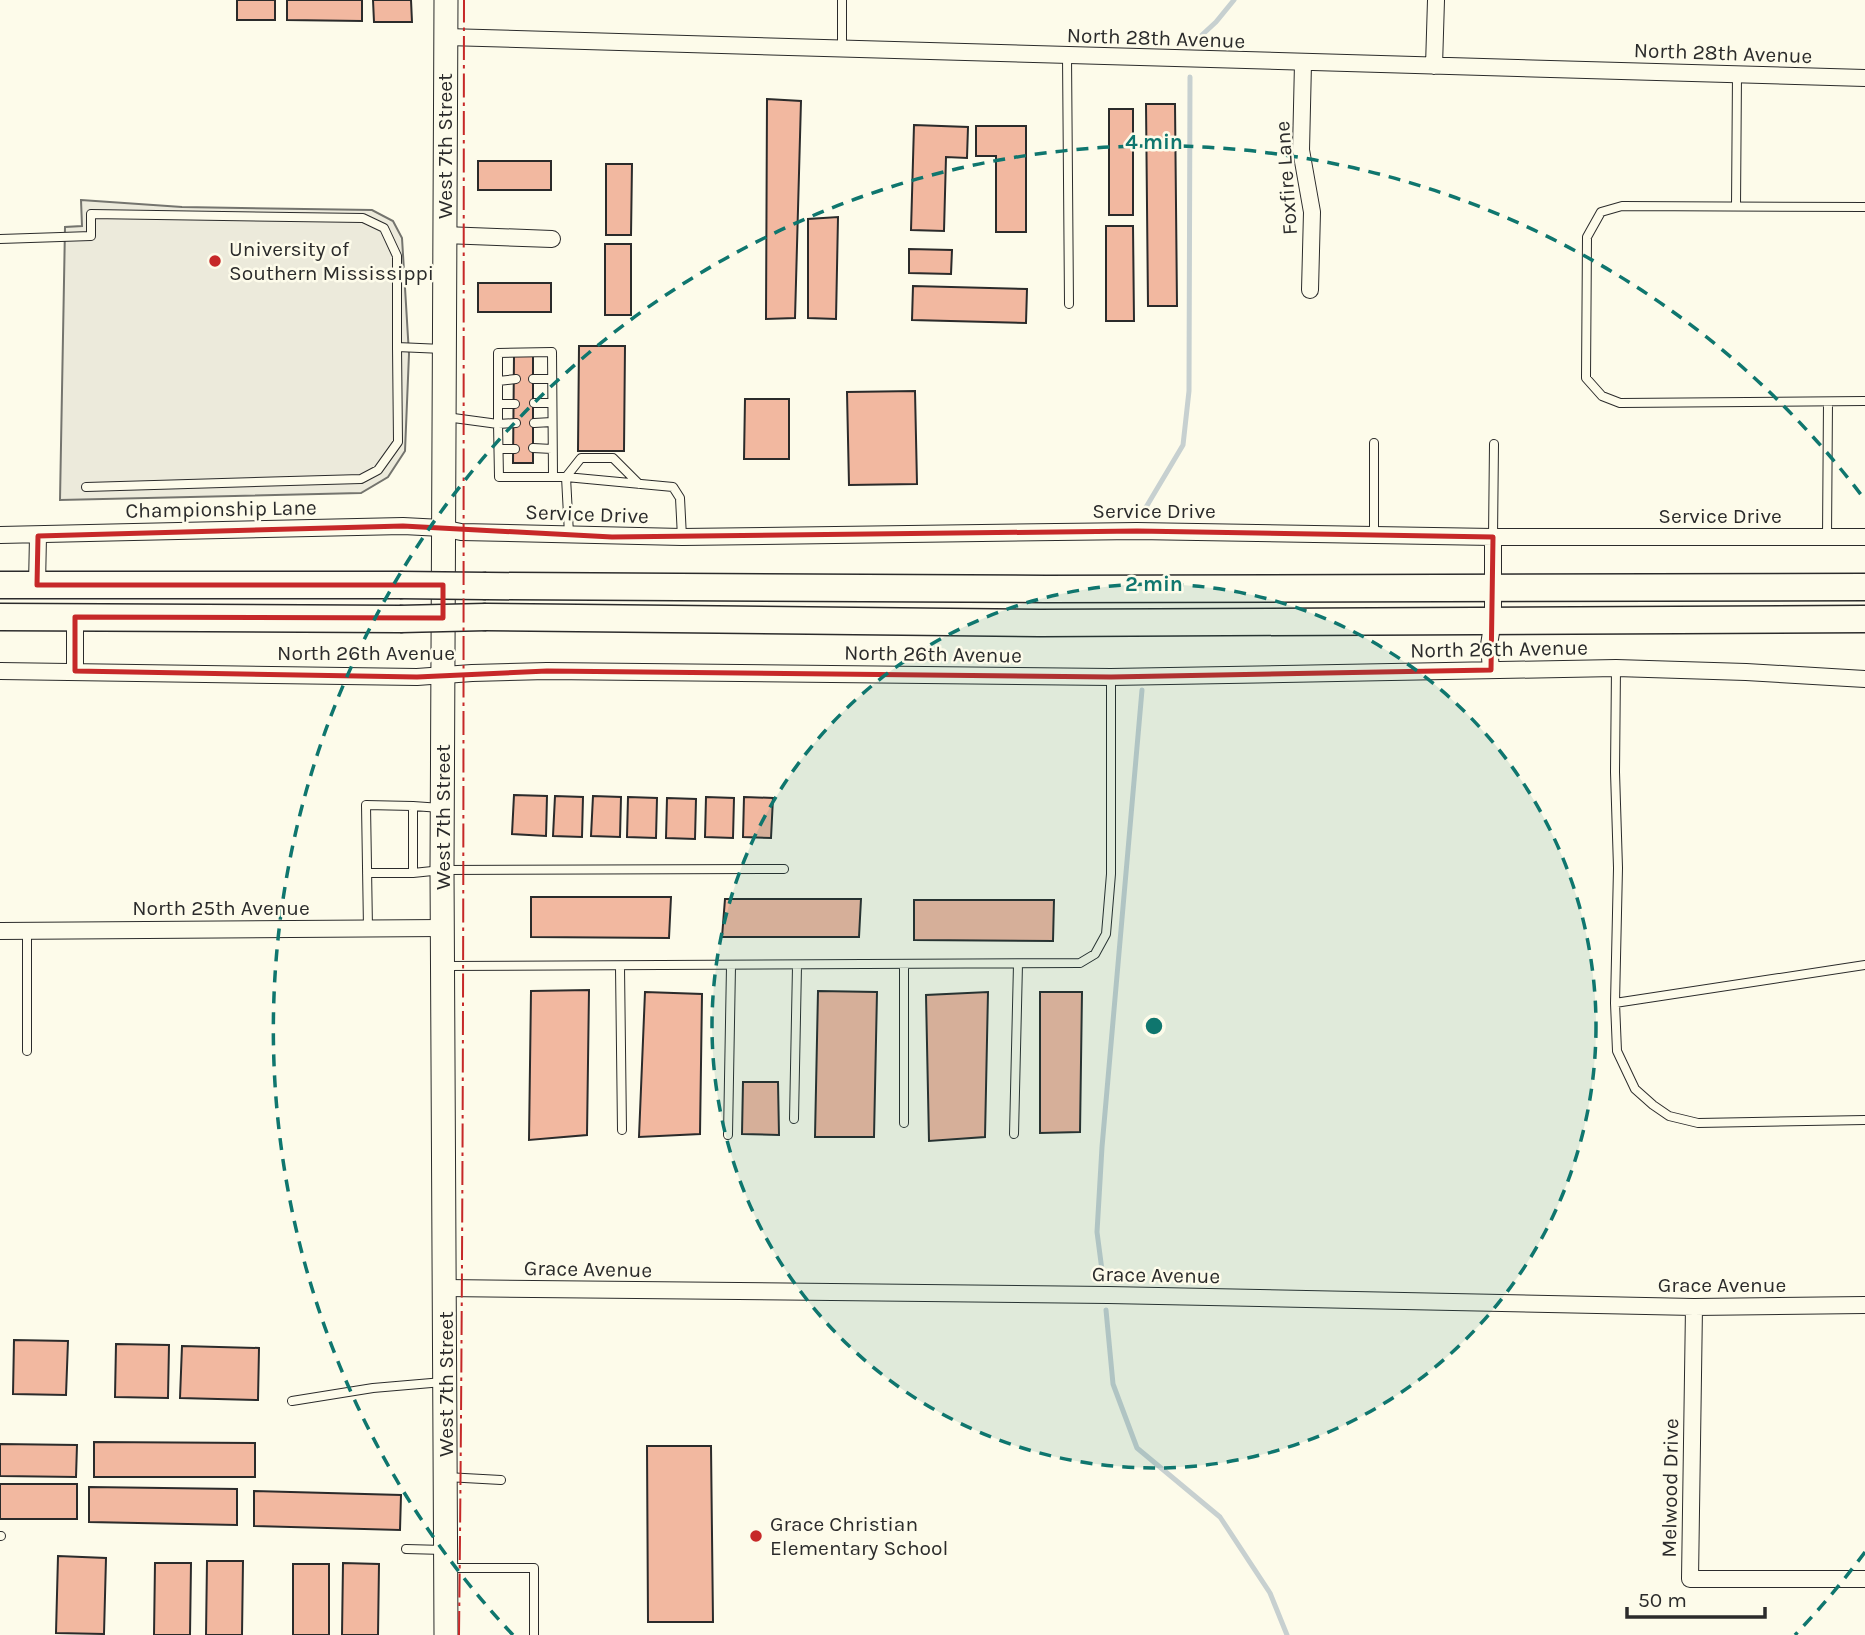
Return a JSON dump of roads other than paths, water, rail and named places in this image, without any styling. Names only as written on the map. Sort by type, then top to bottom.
[{"type":"main road","name":"West 7th Street","points":[[446,0],[442,528],[446,1635]]},
{"type":"main road","points":[[0,585],[1045,589],[1865,587]]},
{"type":"main road","points":[[0,617],[486,617],[1040,623],[1865,619]]},
{"type":"street","points":[[1434,66],[1436,0]]},
{"type":"street","name":"North 28th Avenue","points":[[446,37],[1865,78]]},
{"type":"street","name":"Foxfire Lane","points":[[1303,63],[1301,150],[1312,212],[1310,290]]},
{"type":"street","points":[[444,235],[552,239]]},
{"type":"street","name":"Championship Lane","points":[[0,535],[403,526],[442,528]]},
{"type":"street","name":"Service Drive","points":[[442,528],[461,532],[682,537],[1137,531],[1493,537],[1865,537]]},
{"type":"street","points":[[37,585],[38,536]]},
{"type":"street","points":[[1491,670],[1489,645],[1493,620],[1493,537]]},
{"type":"street","points":[[75,617],[75,671]]},
{"type":"street","name":"North 26th Avenue","points":[[0,671],[417,677],[547,671],[1111,677],[1616,668],[1746,672],[1865,680]]},
{"type":"street","name":"North 25th Avenue","points":[[0,931],[443,928]]},
{"type":"street","name":"Grace Avenue","points":[[445,1289],[1108,1295],[1694,1307],[1865,1305]]},
{"type":"street","name":"Melwood Drive","points":[[1694,1307],[1690,1579],[1865,1579]]},
{"type":"lane","points":[[842,0],[842,48]]},
{"type":"lane","points":[[1067,56],[1069,304]]},
{"type":"lane","points":[[1736,206],[1737,75]]},
{"type":"lane","points":[[1865,207],[1622,206],[1601,212],[1587,237],[1586,378],[1602,396],[1620,403],[1865,401]]},
{"type":"lane","points":[[0,239],[91,236],[92,214],[363,218],[384,228],[397,256],[398,442],[379,470],[361,478],[86,487]]},
{"type":"lane","points":[[397,346],[443,349]]},
{"type":"lane","points":[[553,476],[552,352],[498,353],[499,477],[553,476],[673,488],[680,498],[682,537]]},
{"type":"lane","points":[[498,381],[516,379]]},
{"type":"lane","points":[[533,379],[552,379]]},
{"type":"lane","points":[[534,402],[552,402]]},
{"type":"lane","points":[[1827,537],[1828,402]]},
{"type":"lane","points":[[499,404],[515,404]]},
{"type":"lane","points":[[443,416],[498,424],[516,423]]},
{"type":"lane","points":[[534,422],[552,422]]},
{"type":"lane","points":[[1374,443],[1374,535]]},
{"type":"lane","points":[[1493,537],[1494,444]]},
{"type":"lane","points":[[533,448],[552,449]]},
{"type":"lane","points":[[499,449],[515,449]]},
{"type":"lane","points":[[569,534],[566,477],[581,458],[613,458],[639,484]]},
{"type":"lane","points":[[1616,668],[1617,1051],[1635,1089],[1670,1116],[1698,1123],[1865,1120]]},
{"type":"lane","points":[[443,967],[1080,962],[1095,954],[1106,934],[1111,874],[1111,677]]},
{"type":"lane","points":[[368,929],[366,804],[442,808]]},
{"type":"lane","points":[[413,806],[413,873]]},
{"type":"lane","points":[[367,873],[442,870],[784,869]]},
{"type":"lane","points":[[27,930],[27,1051]]},
{"type":"lane","points":[[1014,1134],[1018,964]]},
{"type":"lane","points":[[904,965],[904,1123]]},
{"type":"lane","points":[[1615,1003],[1865,965]]},
{"type":"lane","points":[[728,1135],[731,966]]},
{"type":"lane","points":[[794,1119],[797,966]]},
{"type":"lane","points":[[620,967],[622,1130]]},
{"type":"lane","points":[[292,1401],[373,1388],[446,1382]]},
{"type":"lane","points":[[446,1477],[501,1480]]},
{"type":"lane","points":[[406,1549],[447,1559],[534,1568],[534,1635]]},
{"type":"waterway","points":[[1190,46],[1216,22],[1234,0]]},
{"type":"waterway","points":[[1142,514],[1183,445],[1189,391],[1190,77]]},
{"type":"waterway","points":[[1103,1278],[1097,1232],[1102,1147],[1142,690]]},
{"type":"waterway","points":[[1106,1310],[1113,1384],[1137,1448],[1220,1517],[1270,1593],[1287,1635]]},
{"type":"place","name":"University of Southern Mississippi","points":[[215,261]]},
{"type":"place","name":"Grace Christian Elementary School","points":[[756,1536]]}]
